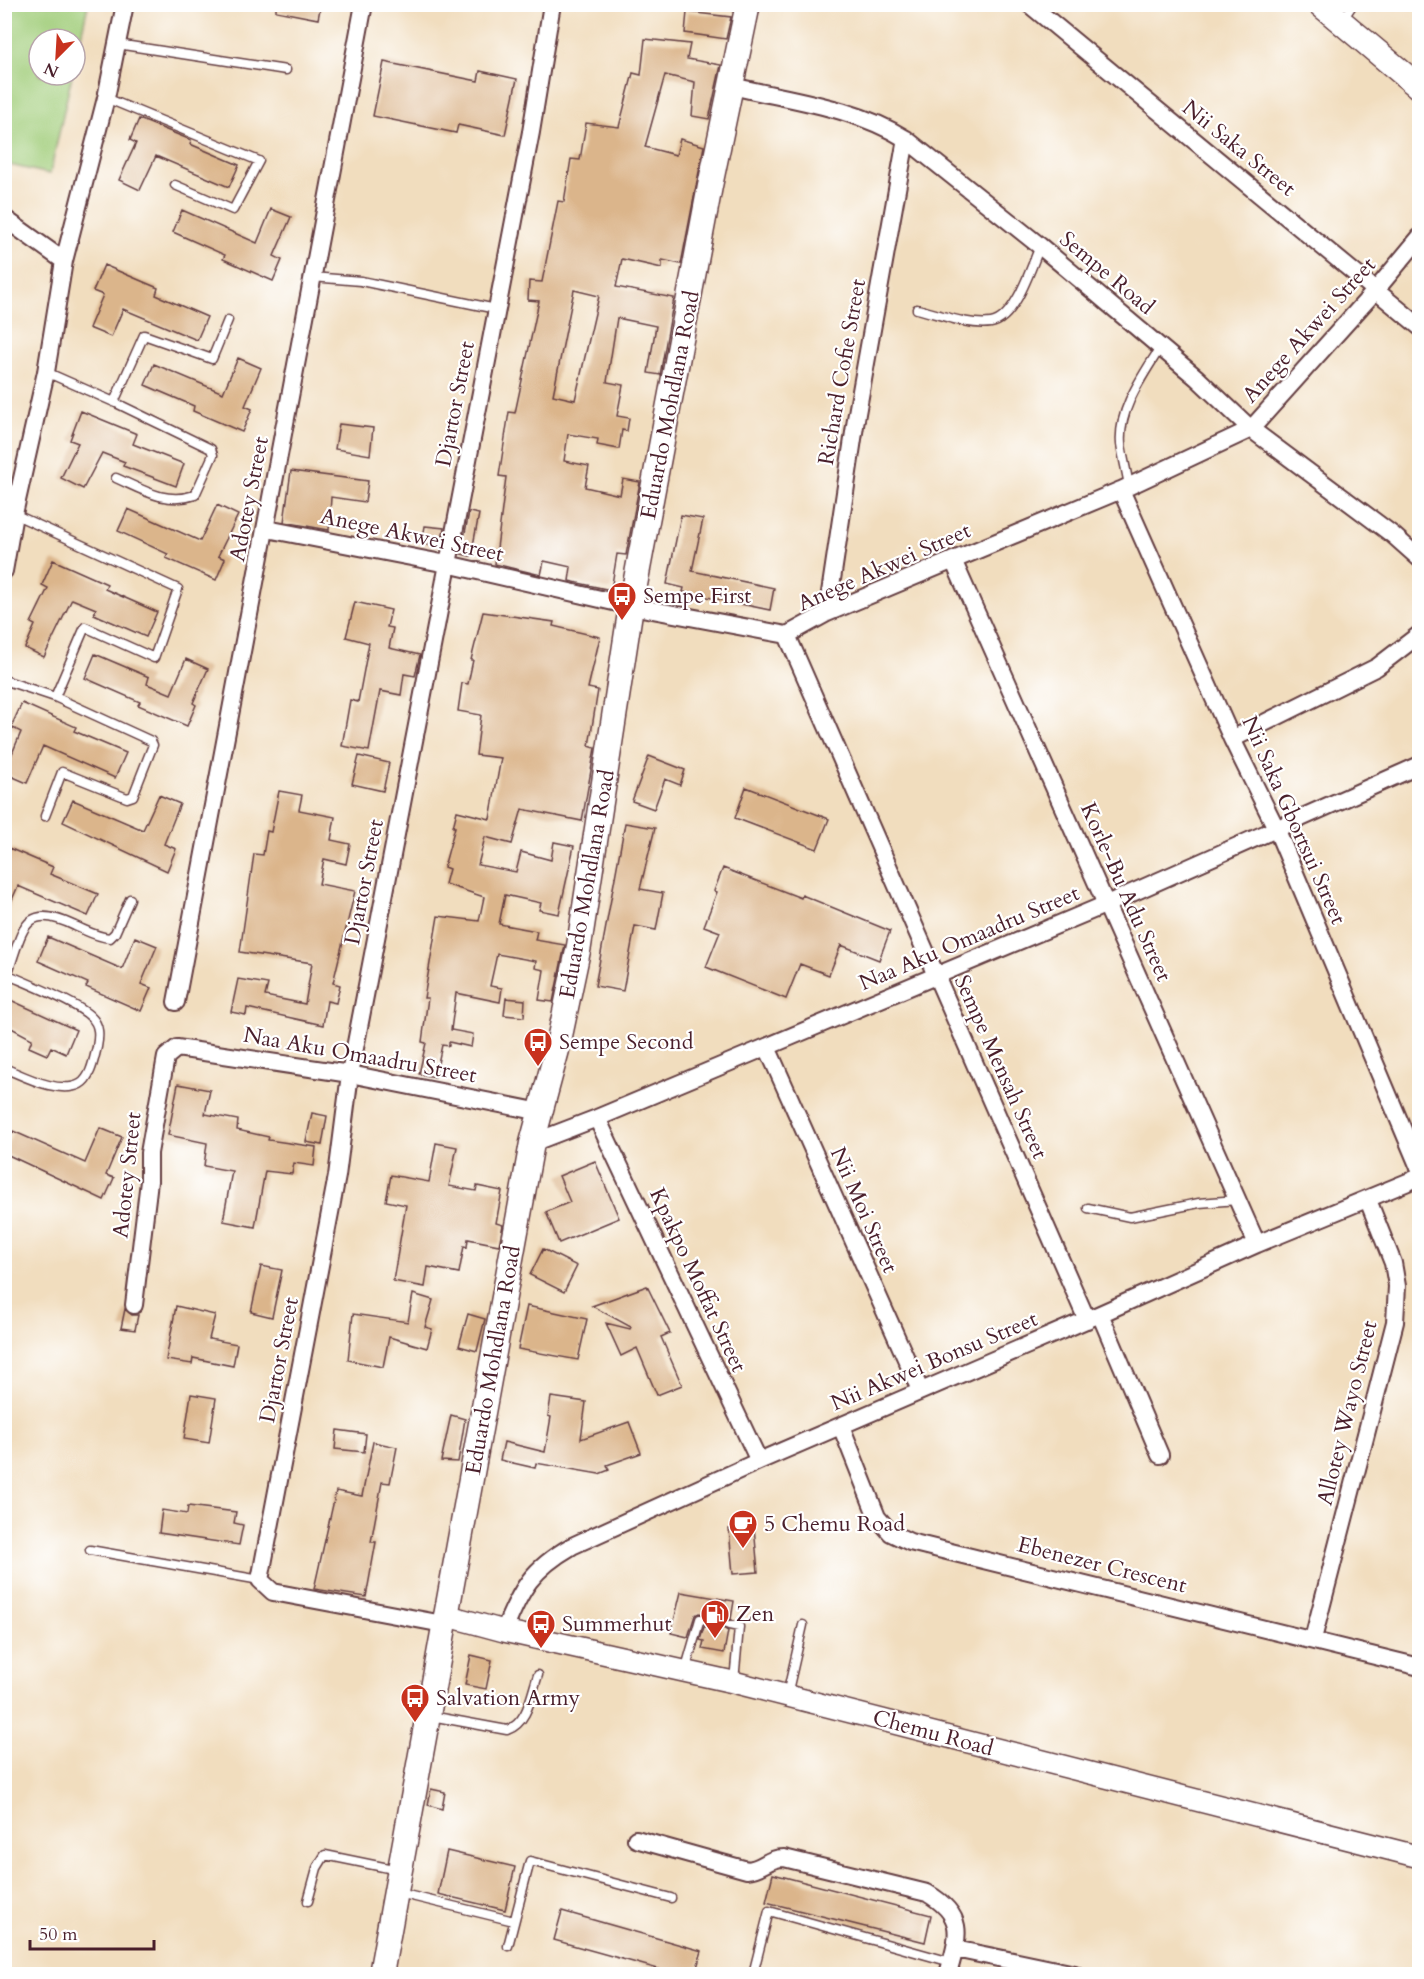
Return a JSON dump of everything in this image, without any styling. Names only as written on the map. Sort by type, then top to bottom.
[{"type":"main road","name":"Eduardo Mohdlana Road","points":[[381,1974],[532,1143],[583,925],[631,606],[707,205],[748,4]]},
{"type":"main road","points":[[1320,4],[1347,13],[1419,88]]},
{"type":"street","points":[[4,571],[9,511],[46,372],[64,261],[106,98],[125,4]]},
{"type":"street","name":"Adotey Street","points":[[176,1002],[225,735],[267,529],[364,4]]},
{"type":"street","name":"Djartor Street","points":[[260,1580],[337,1176],[350,1074],[531,132],[552,4]]},
{"type":"street","name":"Nii Saka Street","points":[[1029,4],[1419,327]]},
{"type":"street","name":"Sempe Road","points":[[732,86],[859,116],[884,125],[906,139],[1040,246],[1251,429],[1393,535],[1419,559]]},
{"type":"street","name":"Richard Cofie Street","points":[[827,614],[858,408],[906,139]]},
{"type":"street","points":[[4,218],[64,261]]},
{"type":"street","name":"Anege Akwei Street","points":[[267,529],[447,564],[631,606],[787,635],[827,614],[1125,488],[1251,429],[1376,290],[1419,237]]},
{"type":"street","name":"Nii Saka Gbortsui Street","points":[[1125,488],[1232,739],[1276,828],[1419,1170]]},
{"type":"street","name":"Korle-Bu Adu Street","points":[[953,560],[1257,1244]]},
{"type":"street","points":[[1232,739],[1377,668],[1419,634]]},
{"type":"street","name":"Sempe Mensah Street","points":[[787,635],[936,977],[1160,1455]]},
{"type":"street","name":"Naa Aku Omaadru Street","points":[[532,1143],[936,977],[1107,904],[1419,765]]},
{"type":"street","name":"Nii Moi Street","points":[[767,1047],[920,1390]]},
{"type":"street","name":"Naa Aku Omaadru Street","points":[[171,1052],[177,1048],[196,1048],[350,1074],[541,1112]]},
{"type":"street","name":"Adotey Street","points":[[134,1305],[149,1181],[149,1153],[166,1057],[171,1052]]},
{"type":"street","name":"Kpakpo Moffat Street","points":[[597,1118],[759,1461]]},
{"type":"street","name":"Nii Akwei Bonsu Street","points":[[504,1631],[526,1581],[548,1560],[759,1461],[920,1390],[1094,1317],[1257,1244],[1419,1177]]},
{"type":"street","name":"Allotey Wayo Street","points":[[1313,1639],[1395,1322],[1397,1286],[1393,1263],[1368,1200]]},
{"type":"street","name":"Ebenezer Crescent","points":[[841,1426],[877,1517],[891,1533],[910,1542],[1313,1639],[1419,1667]]},
{"type":"street","points":[[260,1580],[273,1592],[444,1619]]},
{"type":"street","name":"Chemu Road","points":[[444,1619],[734,1682],[1419,1857]]},
{"type":"street","points":[[636,1839],[747,1870],[755,1869],[772,1858],[784,1858],[927,1893],[943,1903],[957,1922],[951,1962],[1075,1974]]},
{"type":"lane","points":[[117,44],[286,70]]},
{"type":"lane","points":[[106,98],[259,161],[233,210],[175,185]]},
{"type":"lane","points":[[917,309],[977,322],[993,323],[1017,298],[1040,246]]},
{"type":"lane","points":[[312,277],[361,281],[496,309]]},
{"type":"lane","points":[[114,402],[144,335],[212,359],[228,320]]},
{"type":"lane","points":[[1125,488],[1121,442],[1123,425],[1137,386],[1160,348]]},
{"type":"lane","points":[[46,372],[212,449],[213,455],[195,495],[181,500],[165,499],[116,478]]},
{"type":"lane","points":[[9,511],[178,589],[154,658],[86,627],[55,697]]},
{"type":"lane","points":[[4,680],[55,697],[151,741],[153,744],[130,798],[62,772],[45,816]]},
{"type":"lane","points":[[4,1068],[41,1082],[65,1087],[80,1084],[87,1076],[94,1058],[99,1028],[92,1017],[6,974],[23,932],[33,919],[43,914],[56,916],[100,938],[110,938],[115,933],[130,898]]},
{"type":"lane","points":[[1088,1208],[1130,1217],[1199,1203],[1238,1200]]},
{"type":"lane","points":[[90,1550],[260,1580]]},
{"type":"lane","points":[[685,1671],[700,1619],[708,1621]]},
{"type":"lane","points":[[729,1625],[739,1627],[734,1682]]},
{"type":"lane","points":[[787,1695],[802,1625]]},
{"type":"lane","points":[[427,1715],[507,1730],[515,1727],[522,1720],[538,1676]]},
{"type":"lane","points":[[308,1901],[317,1868],[325,1855],[514,1921]]},
{"type":"lane","points":[[508,1946],[530,1861],[671,1898]]},
{"type":"lane","points":[[753,1974],[769,1911],[951,1962]]},
{"type":"green space","points":[[5,4],[88,5],[83,27],[27,27],[27,87],[69,87],[50,174],[5,164]]},
{"type":"building","points":[[276,4],[321,4],[318,19],[276,11]]},
{"type":"building","points":[[687,12],[731,17],[726,39],[685,33]]},
{"type":"building","points":[[645,39],[690,44],[687,59],[721,65],[709,119],[692,116],[695,82],[665,75],[645,147],[676,155],[680,139],[704,146],[681,264],[662,260],[662,268],[622,259],[616,287],[674,298],[660,375],[648,373],[656,326],[617,318],[607,382],[623,385],[617,416],[629,418],[627,431],[622,430],[619,449],[597,445],[598,439],[568,434],[564,461],[589,466],[585,487],[620,495],[623,479],[640,482],[626,555],[617,554],[611,590],[569,581],[571,567],[544,561],[541,575],[495,564],[506,477],[499,476],[509,412],[515,413],[539,301],[528,300],[529,281],[542,282],[558,201],[564,202],[571,159],[580,160],[586,123],[619,127],[633,73],[641,75]],"holes":[[[574,290],[599,296],[575,400],[553,395]]]},
{"type":"building","points":[[384,62],[478,81],[480,71],[517,79],[505,135],[458,125],[456,133],[373,116]]},
{"type":"building","points":[[139,119],[191,140],[190,144],[239,165],[229,187],[156,156],[140,190],[119,180],[136,143],[130,140]]},
{"type":"building","points":[[271,209],[291,217],[274,256],[282,260],[273,281],[223,259],[225,255],[173,232],[182,210],[257,243]]},
{"type":"building","points":[[104,265],[158,288],[156,295],[207,317],[197,340],[123,309],[111,337],[89,328],[103,295],[93,291]]},
{"type":"building","points":[[238,358],[261,368],[245,406],[252,409],[242,432],[193,411],[194,406],[145,385],[154,364],[223,393]]},
{"type":"building","points":[[81,411],[137,434],[133,444],[184,464],[176,486],[123,466],[125,462],[102,453],[83,489],[61,478],[78,443],[70,440]]},
{"type":"building","points":[[339,424],[373,428],[370,455],[335,449]]},
{"type":"building","points":[[291,471],[368,481],[365,502],[331,497],[329,530],[284,522]]},
{"type":"building","points":[[217,505],[238,515],[218,556],[225,559],[216,580],[166,558],[168,554],[118,531],[128,509],[200,541]]},
{"type":"building","points":[[469,512],[479,514],[471,556],[461,554]]},
{"type":"building","points":[[681,515],[703,519],[692,571],[774,588],[770,610],[683,592],[684,588],[667,584]]},
{"type":"building","points":[[425,526],[444,528],[441,547],[422,544]]},
{"type":"building","points":[[53,560],[107,584],[105,589],[157,612],[146,637],[94,614],[96,609],[72,599],[44,657],[25,648],[35,625],[31,623],[48,588],[42,585]]},
{"type":"building","points":[[355,602],[391,610],[387,627],[393,628],[389,648],[420,655],[415,676],[404,674],[401,695],[380,691],[369,751],[342,746],[350,700],[358,702],[369,643],[346,637]]},
{"type":"building","points":[[483,612],[554,622],[553,626],[600,637],[588,688],[598,690],[589,746],[595,748],[582,821],[522,809],[512,844],[485,837],[478,865],[516,872],[521,852],[551,860],[554,842],[574,846],[559,914],[539,910],[541,903],[505,895],[499,924],[537,931],[535,940],[565,945],[553,1002],[539,1000],[544,970],[535,968],[536,961],[497,954],[490,986],[502,988],[500,1002],[456,993],[451,1030],[473,1034],[471,1047],[449,1042],[449,1046],[442,1045],[435,1077],[419,1074],[426,1043],[422,1042],[428,998],[424,998],[438,916],[479,921],[484,897],[445,884],[449,869],[444,867],[457,811],[490,819],[501,758],[476,755],[481,715],[458,711],[462,683],[468,684],[473,660],[471,660]]},
{"type":"building","points":[[95,654],[149,677],[147,684],[171,694],[186,659],[208,669],[193,703],[196,705],[187,726],[138,705],[140,702],[85,678]]},
{"type":"building","points":[[22,703],[76,727],[74,731],[126,753],[115,778],[43,746],[27,783],[4,773],[21,732],[11,727]]},
{"type":"building","points":[[359,756],[389,763],[383,791],[352,784]]},
{"type":"building","points":[[649,756],[685,770],[680,785],[665,779],[654,809],[632,801]]},
{"type":"building","points":[[746,787],[829,819],[817,849],[735,818]]},
{"type":"building","points":[[279,791],[302,795],[299,810],[335,817],[331,840],[350,844],[346,864],[324,859],[319,884],[355,891],[333,983],[340,985],[336,1003],[327,1001],[323,1025],[247,1008],[246,1015],[231,1012],[238,979],[268,984],[265,996],[305,1004],[312,963],[240,952],[254,854],[263,855],[267,831],[271,832]]},
{"type":"building","points":[[159,795],[180,804],[164,844],[176,849],[167,871],[63,822],[73,800],[143,830]]},
{"type":"building","points":[[625,823],[655,828],[640,889],[663,893],[656,930],[635,926],[623,991],[595,986]]},
{"type":"building","points":[[4,846],[53,867],[50,874],[98,894],[88,916],[18,886],[4,918]]},
{"type":"building","points":[[723,868],[801,898],[802,895],[890,931],[879,960],[841,945],[829,975],[800,964],[786,999],[706,967],[720,932],[704,926]]},
{"type":"building","points":[[48,937],[122,969],[135,937],[157,946],[141,984],[151,988],[141,1011],[86,987],[88,983],[38,961]]},
{"type":"building","points":[[4,997],[76,1030],[66,1054],[51,1047],[47,1055],[29,1047],[32,1039],[4,1024]]},
{"type":"building","points":[[506,998],[525,1000],[524,1017],[504,1015]]},
{"type":"building","points":[[178,1084],[210,1090],[205,1114],[238,1120],[237,1130],[269,1137],[268,1140],[316,1147],[314,1166],[294,1163],[292,1174],[265,1171],[255,1227],[223,1221],[232,1171],[204,1166],[207,1143],[168,1135]]},
{"type":"building","points":[[312,1113],[327,1116],[322,1145],[306,1142]]},
{"type":"building","points":[[100,1128],[122,1137],[106,1175],[114,1178],[104,1200],[4,1153],[13,1131],[85,1163]]},
{"type":"building","points":[[436,1143],[457,1147],[449,1186],[476,1191],[477,1186],[502,1191],[496,1223],[503,1225],[499,1245],[468,1239],[467,1247],[464,1246],[459,1273],[428,1267],[425,1287],[393,1281],[406,1205],[386,1201],[391,1175],[429,1182]]},
{"type":"building","points":[[595,1161],[619,1218],[559,1243],[546,1212],[570,1202],[559,1176]]},
{"type":"building","points":[[543,1249],[577,1266],[564,1292],[530,1275]]},
{"type":"building","points":[[261,1266],[282,1270],[272,1317],[251,1312]]},
{"type":"building","points":[[647,1286],[670,1333],[661,1337],[682,1385],[657,1395],[637,1348],[621,1356],[606,1323],[630,1329],[631,1327],[592,1306]]},
{"type":"building","points":[[413,1294],[433,1300],[425,1327],[432,1329],[427,1348],[389,1337],[383,1367],[348,1360],[353,1314],[408,1322]]},
{"type":"building","points":[[176,1306],[215,1315],[209,1339],[237,1344],[233,1366],[193,1358],[192,1364],[166,1360]]},
{"type":"building","points":[[527,1306],[587,1319],[578,1360],[518,1349]]},
{"type":"building","points":[[125,1309],[132,1315],[138,1315],[135,1330],[121,1328]]},
{"type":"building","points":[[468,1314],[485,1319],[477,1351],[459,1346]]},
{"type":"building","points":[[191,1394],[216,1398],[209,1443],[184,1439]]},
{"type":"building","points":[[551,1397],[586,1402],[581,1439],[629,1422],[641,1453],[607,1465],[609,1470],[599,1474],[536,1463],[535,1468],[500,1460],[504,1442],[545,1452],[551,1417],[548,1416]]},
{"type":"building","points":[[451,1415],[465,1419],[458,1462],[441,1461]]},
{"type":"building","points":[[337,1430],[366,1434],[364,1452],[335,1449]]},
{"type":"building","points":[[373,1442],[397,1447],[390,1483],[382,1482],[371,1542],[376,1542],[366,1597],[314,1589],[336,1491],[362,1496]]},
{"type":"building","points":[[188,1506],[236,1512],[234,1523],[243,1525],[239,1545],[159,1533],[162,1510],[187,1514]]},
{"type":"building","name":"5 Chemu Road","points":[[754,1527],[758,1572],[733,1574],[729,1529]]},
{"type":"building","points":[[681,1592],[734,1601],[731,1619],[723,1623],[723,1628],[728,1631],[724,1653],[702,1649],[704,1641],[700,1640],[704,1627],[710,1627],[714,1622],[710,1615],[699,1613],[695,1615],[688,1637],[671,1633]]},
{"type":"building","points":[[471,1655],[492,1660],[486,1689],[465,1685]]},
{"type":"building","points":[[431,1789],[445,1792],[442,1809],[428,1805]]},
{"type":"building","points":[[447,1851],[515,1867],[505,1910],[438,1894]]},
{"type":"building","points":[[773,1874],[931,1915],[925,1942],[766,1902]]},
{"type":"building","points":[[562,1911],[702,1951],[695,1974],[676,1974],[554,1940]]},
{"type":"place","name":"Sempe First","points":[[622,622]]},
{"type":"place","name":"Sempe Second","points":[[538,1068]]},
{"type":"place","name":"5 Chemu Road","points":[[743,1550]]},
{"type":"place","name":"Zen","points":[[715,1640]]},
{"type":"place","name":"Summerhut","points":[[541,1650]]},
{"type":"place","name":"Salvation Army","points":[[415,1724]]}]
